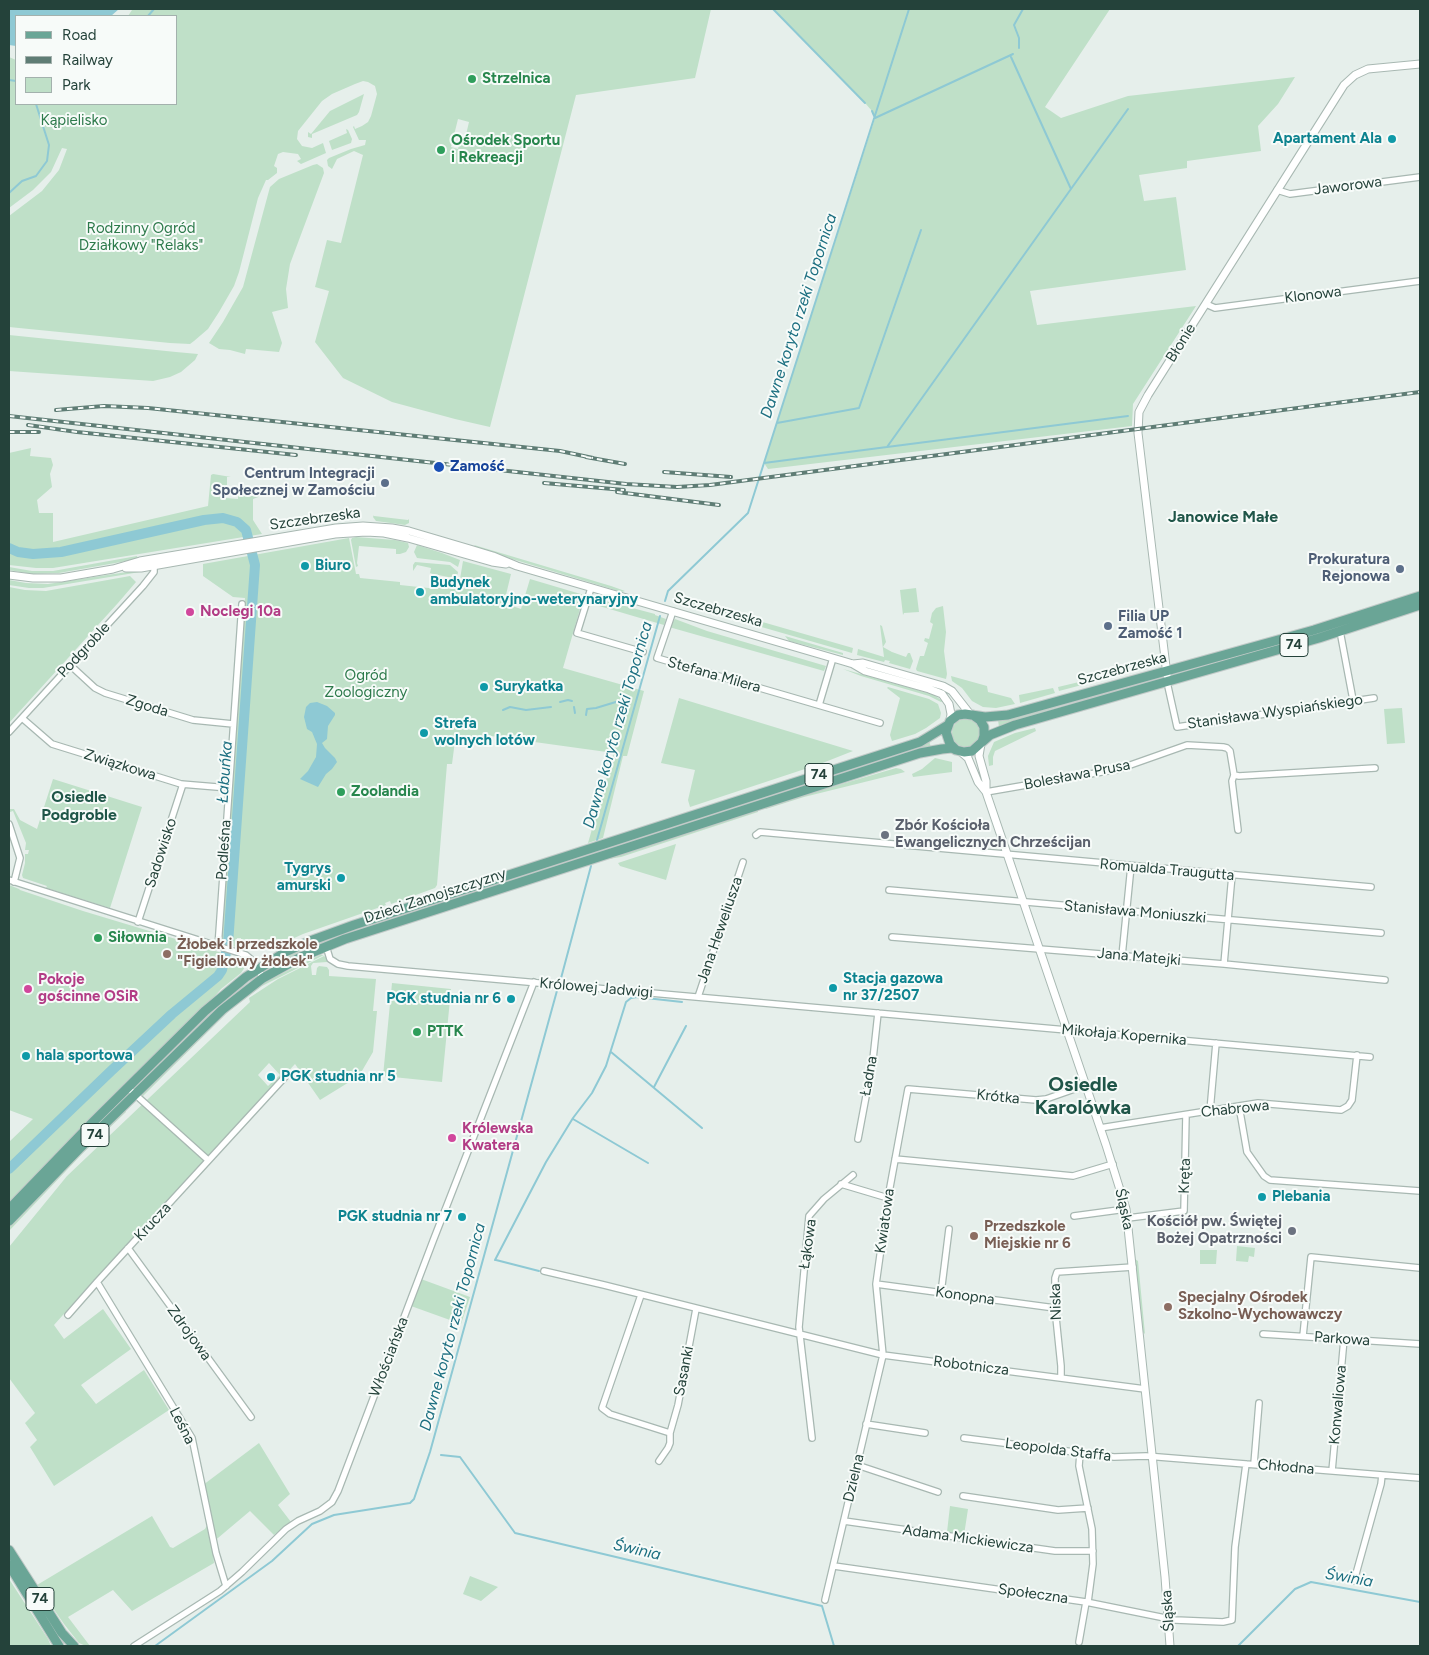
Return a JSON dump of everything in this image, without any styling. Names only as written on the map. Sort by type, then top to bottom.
[{"type":"main road","name":"Szczebrzeska","points":[[972,715],[985,718],[1008,715],[1314,630],[1420,596]]},
{"type":"main road","name":"Szczebrzeska","points":[[982,743],[990,735],[1008,727],[1340,631],[1420,605]]},
{"type":"main road","name":"74","points":[[949,723],[958,715],[972,715]]},
{"type":"main road","points":[[972,715],[980,720],[984,727],[982,743]]},
{"type":"main road","points":[[949,723],[947,737],[950,744],[958,751]]},
{"type":"main road","name":"Dzieci Zamojszczyzny","points":[[9,1209],[209,1007],[257,969],[294,948],[334,932],[905,747],[927,738],[949,723]]},
{"type":"main road","name":"74","points":[[958,751],[972,751],[982,743]]},
{"type":"main road","name":"Dzieci Zamojszczyzny","points":[[9,1221],[79,1149],[222,1010],[263,978],[297,959],[326,946],[920,753],[948,748],[958,751]]},
{"type":"main road","name":"74","points":[[9,1550],[62,1633],[74,1646]]},
{"type":"main road","name":"74","points":[[9,1565],[51,1630],[59,1646]]},
{"type":"street","name":"Błonie","points":[[1167,682],[1138,434],[1139,412],[1344,85],[1359,73],[1376,68],[1420,64]]},
{"type":"street","name":"Jaworowa","points":[[1277,190],[1290,194],[1420,177]]},
{"type":"street","name":"Klonowa","points":[[1206,304],[1215,308],[1420,281]]},
{"type":"street","name":"Szczebrzeska","points":[[9,575],[50,579],[113,569],[141,568],[154,562],[265,543],[341,533],[384,533],[492,562],[517,566],[833,658],[853,664],[865,671],[929,689],[942,694],[949,704],[951,714],[949,723]]},
{"type":"street","name":"Podgroble","points":[[9,732],[152,576],[154,562]]},
{"type":"street","points":[[591,588],[577,634],[644,652]]},
{"type":"street","name":"Podleśna","points":[[219,947],[228,788],[242,604]]},
{"type":"street","name":"Stefana Milera","points":[[673,611],[657,658],[880,723]]},
{"type":"street","points":[[1340,631],[1353,700]]},
{"type":"street","points":[[819,705],[833,658]]},
{"type":"street","name":"Szczebrzeska","points":[[853,664],[868,664],[947,688],[952,691],[972,715]]},
{"type":"street","name":"Zgoda","points":[[70,665],[95,688],[105,693],[193,720],[233,724]]},
{"type":"street","name":"Stanisława Wyspiańskiego","points":[[1167,682],[1177,727],[1374,698]]},
{"type":"street","name":"Związkowa","points":[[22,718],[52,744],[183,784],[228,788]]},
{"type":"street","name":"Śląska","points":[[982,743],[978,756],[986,781],[986,792],[1086,1085],[1128,1218],[1169,1619],[1170,1646]]},
{"type":"street","name":"Bolesława Prusa","points":[[986,792],[1119,769],[1190,745],[1227,748],[1230,751],[1234,774],[1232,781],[1238,830]]},
{"type":"street","name":"Śląska","points":[[958,751],[968,758],[978,782],[986,792]]},
{"type":"street","points":[[1234,774],[1239,776],[1375,768]]},
{"type":"street","name":"Sadowisko","points":[[138,922],[183,784]]},
{"type":"street","points":[[9,824],[20,858],[11,881],[248,956],[263,978]]},
{"type":"street","name":"Romualda Traugutta","points":[[756,834],[760,832],[1007,856],[1370,887]]},
{"type":"street","name":"Jana Heweliusza","points":[[698,997],[743,862]]},
{"type":"street","points":[[1122,956],[1131,866]]},
{"type":"street","points":[[1224,964],[1232,876]]},
{"type":"street","name":"Stanisława Moniuszki","points":[[890,890],[1381,933]]},
{"type":"street","name":"Jana Matejki","points":[[892,937],[1224,964],[1385,980]]},
{"type":"street","name":"Królowej Jadwigi","points":[[326,946],[330,960],[343,965],[878,1013]]},
{"type":"street","name":"Włościańska","points":[[134,1646],[226,1586],[286,1529],[327,1507],[332,1502],[338,1491],[432,1241],[534,982]]},
{"type":"street","name":"Mikołaja Kopernika","points":[[878,1013],[1370,1057]]},
{"type":"street","name":"Ładna","points":[[858,1139],[873,1059],[878,1013]]},
{"type":"street","points":[[1210,1111],[1216,1043]]},
{"type":"street","name":"Chabrowa","points":[[1100,1128],[1258,1103],[1336,1110],[1344,1109],[1352,1100],[1357,1055]]},
{"type":"street","name":"Krucza","points":[[68,1315],[285,1077]]},
{"type":"street","name":"Krótka","points":[[908,1089],[1036,1100],[1046,1099],[1086,1085]]},
{"type":"street","points":[[128,1088],[208,1160]]},
{"type":"street","name":"Kwiatowa","points":[[883,1354],[876,1284],[888,1198],[908,1089]]},
{"type":"street","points":[[1239,1106],[1247,1152],[1264,1176],[1270,1180],[1420,1192]]},
{"type":"street","name":"Kręta","points":[[1128,1218],[1184,1211],[1186,1115]]},
{"type":"street","points":[[895,1159],[1073,1176],[1112,1164]]},
{"type":"street","points":[[841,1184],[853,1175]]},
{"type":"street","points":[[841,1184],[888,1198]]},
{"type":"street","name":"Łąkowa","points":[[800,1334],[809,1216],[841,1184]]},
{"type":"street","points":[[1074,1216],[1126,1209]]},
{"type":"street","points":[[941,1293],[949,1229]]},
{"type":"street","name":"Zdrojowa","points":[[128,1248],[250,1417]]},
{"type":"street","points":[[946,1257],[953,1257]]},
{"type":"street","points":[[1302,1336],[1311,1257],[1420,1268]]},
{"type":"street","name":"Niska","points":[[1061,1378],[1054,1271],[1133,1267]]},
{"type":"street","name":"Robotnicza","points":[[544,1271],[883,1354],[1145,1389]]},
{"type":"street","name":"Leśna","points":[[97,1282],[192,1438],[216,1553],[226,1586]]},
{"type":"street","name":"Konopna","points":[[876,1284],[1055,1308]]},
{"type":"street","points":[[641,1295],[602,1408],[610,1414],[670,1433]]},
{"type":"street","name":"Sasanki","points":[[659,1461],[670,1443],[670,1433],[678,1405],[696,1309]]},
{"type":"street","points":[[800,1334],[812,1438]]},
{"type":"street","name":"Parkowa","points":[[1263,1334],[1420,1344]]},
{"type":"street","name":"Konwaliowa","points":[[1332,1471],[1344,1339]]},
{"type":"street","name":"Dzielna","points":[[825,1600],[883,1354]]},
{"type":"street","points":[[1254,1464],[1259,1403]]},
{"type":"street","points":[[866,1424],[925,1433]]},
{"type":"street","name":"Leopolda Staffa","points":[[964,1438],[1118,1458],[1153,1456]]},
{"type":"street","points":[[1079,1642],[1093,1564],[1092,1529],[1079,1466],[1080,1453]]},
{"type":"street","name":"Chłodna","points":[[1153,1456],[1420,1478]]},
{"type":"street","name":"Społeczna","points":[[834,1566],[1087,1602],[1169,1619],[1223,1622],[1232,1620],[1235,1547],[1246,1464]]},
{"type":"street","points":[[857,1465],[938,1492]]},
{"type":"street","points":[[1354,1581],[1382,1475]]},
{"type":"street","points":[[963,1496],[1058,1510],[1088,1508]]},
{"type":"street","name":"Adama Mickiewicza","points":[[844,1521],[1055,1551],[1093,1551]]},
{"type":"green space","points":[[131,9],[711,9],[695,78],[576,95],[490,427],[392,402],[343,378],[315,342],[329,291],[315,287],[327,240],[341,243],[363,155],[354,151],[337,159],[332,169],[328,166],[327,160],[365,145],[366,140],[359,140],[353,127],[355,129],[362,126],[368,122],[371,116],[377,94],[375,86],[368,82],[363,81],[355,84],[332,94],[322,101],[298,131],[297,139],[302,146],[312,148],[323,143],[326,153],[301,164],[297,161],[301,159],[298,154],[283,152],[278,154],[274,166],[277,168],[277,173],[266,180],[258,198],[234,286],[208,329],[190,344],[9,327],[9,216],[42,191],[59,170],[67,149],[62,148],[51,172],[33,190],[9,208],[9,57],[15,60],[15,105],[178,105],[178,15],[129,15]],"holes":[[[458,119],[469,122],[464,143],[460,142],[458,149],[451,147]]]},
{"type":"green space","points":[[773,9],[1110,9],[1045,107],[1061,118],[1128,96],[1295,77],[1278,104],[1258,126],[1261,151],[1187,161],[1187,168],[1139,175],[1144,201],[1176,197],[1186,270],[1030,291],[1037,325],[1196,306],[1133,404],[1132,426],[768,469],[764,463],[875,118],[865,103]]},
{"type":"green space","points":[[364,94],[357,115],[312,134],[312,138],[308,137],[308,132],[311,134],[330,111]]},
{"type":"green space","points":[[346,129],[352,139],[351,143],[332,150],[329,141],[347,133]]},
{"type":"green space","points":[[317,164],[323,168],[324,173],[290,264],[286,289],[288,308],[272,312],[282,343],[279,352],[246,349],[245,354],[219,349],[209,343],[243,287],[270,187],[279,179]]},
{"type":"green space","points":[[9,335],[198,354],[195,360],[181,372],[153,381],[9,371]]},
{"type":"green space","points":[[31,448],[30,456],[51,458],[53,465],[50,474],[52,487],[37,500],[39,513],[53,513],[53,542],[208,506],[211,475],[213,474],[231,477],[227,477],[226,498],[238,499],[238,487],[248,489],[248,493],[251,493],[251,496],[261,496],[253,499],[253,520],[262,534],[53,568],[9,565],[9,453]]},
{"type":"green space","points":[[374,515],[409,519],[409,523],[405,525],[376,521],[373,517]]},
{"type":"green space","points":[[356,537],[395,540],[408,543],[409,547],[406,552],[396,554],[396,549],[359,546],[358,566],[356,567],[351,540]]},
{"type":"green space","name":"Ogród Zoologiczny","points":[[349,538],[356,574],[359,574],[360,578],[400,582],[400,585],[438,589],[440,581],[459,585],[463,561],[511,574],[504,603],[521,609],[530,579],[584,595],[563,668],[644,691],[627,756],[623,756],[603,838],[588,843],[614,753],[491,736],[485,743],[455,741],[452,764],[447,764],[437,885],[435,888],[391,904],[390,901],[385,903],[386,905],[303,934],[270,949],[240,944],[241,938],[237,938],[236,947],[221,943],[245,598],[233,597],[203,576],[203,564]]},
{"type":"green space","points":[[417,545],[460,560],[458,567],[450,562],[417,558],[414,552]]},
{"type":"green space","points":[[474,545],[625,591],[622,592],[512,559],[477,548]]},
{"type":"green space","points":[[137,556],[138,559],[59,573],[32,574],[9,570],[9,567],[32,571],[53,571]]},
{"type":"green space","points":[[415,562],[450,565],[458,572],[457,577],[433,574],[430,573],[431,568],[417,565],[413,571]]},
{"type":"green space","points":[[140,570],[140,572],[43,588],[9,585],[9,580],[48,584]]},
{"type":"green space","points":[[130,576],[136,582],[9,723],[9,587],[46,591]]},
{"type":"green space","points":[[916,588],[919,612],[904,613],[903,615],[900,590]]},
{"type":"green space","points":[[591,597],[655,614],[666,619],[664,625],[589,603]]},
{"type":"green space","points":[[686,600],[744,616],[744,619],[753,623],[686,607]]},
{"type":"green space","points":[[943,606],[946,632],[944,651],[946,679],[917,671],[916,669],[920,656],[924,656],[928,643],[924,641],[925,638],[929,639],[933,624],[930,622],[932,613],[936,608]]},
{"type":"green space","points":[[675,619],[707,631],[826,666],[824,671],[669,627]]},
{"type":"green space","points":[[759,621],[853,648],[852,653],[758,626]]},
{"type":"green space","points":[[880,625],[882,626],[886,642],[883,647],[906,657],[910,653],[913,661],[910,669],[889,663],[890,661],[885,660],[884,662],[857,655],[858,649],[884,657]]},
{"type":"green space","points":[[785,636],[843,653],[843,655],[789,641]]},
{"type":"green space","points":[[843,669],[932,694],[943,701],[941,702],[929,696]]},
{"type":"green space","points":[[951,676],[987,686],[988,692],[1011,698],[1015,704],[996,708],[983,707],[972,701],[962,688],[952,681]]},
{"type":"green space","points":[[1096,678],[1097,681],[1059,691],[1058,687]]},
{"type":"green space","points":[[1143,681],[1078,700],[999,727],[998,720]]},
{"type":"green space","points":[[888,687],[929,699],[938,704],[941,713],[940,718],[915,734],[892,741],[890,735],[900,698]]},
{"type":"green space","points":[[1053,688],[1055,693],[1020,703],[1019,695]]},
{"type":"green space","points":[[679,698],[853,751],[820,764],[690,807],[688,800],[695,770],[661,763]]},
{"type":"green space","points":[[1402,708],[1405,743],[1387,744],[1384,709]]},
{"type":"green space","points":[[966,719],[976,723],[980,733],[976,743],[966,747],[956,743],[952,733],[956,723]]},
{"type":"green space","points":[[1035,728],[1036,731],[995,751],[993,765],[989,766],[988,756],[994,742],[1015,733]]},
{"type":"green space","points":[[929,741],[931,747],[762,801],[761,797]]},
{"type":"green space","points":[[935,758],[952,762],[952,772],[913,777],[912,774],[922,769]]},
{"type":"green space","points":[[896,768],[905,772],[804,797],[766,809],[764,807]]},
{"type":"green space","points":[[53,779],[142,807],[110,908],[46,888],[47,886],[23,878],[25,854],[28,854],[29,850],[25,850],[26,843],[13,811],[10,812],[9,809],[14,809],[20,820],[37,829]]},
{"type":"green space","points":[[758,809],[758,812],[621,857],[602,860]]},
{"type":"green space","points":[[676,844],[666,880],[620,866],[618,863]]},
{"type":"green space","points":[[9,885],[83,911],[242,959],[247,964],[241,973],[221,989],[209,1003],[169,1040],[9,1204],[9,1142],[33,1119],[9,1110]]},
{"type":"green space","points":[[435,902],[436,904],[402,918],[347,935],[345,932]]},
{"type":"green space","points":[[340,933],[341,937],[265,973],[262,972],[262,970],[284,957]]},
{"type":"green space","points":[[320,955],[324,955],[262,986],[228,1012],[142,1097],[143,1092],[227,1009],[254,987]]},
{"type":"green space","points":[[324,956],[327,958],[327,962],[313,963],[311,966],[312,975],[316,975],[319,966],[327,967],[329,976],[376,979],[373,1011],[377,1011],[373,1052],[359,1076],[320,1100],[295,1064],[54,1325],[64,1339],[103,1309],[131,1349],[81,1385],[96,1404],[144,1370],[169,1410],[54,1486],[30,1447],[37,1440],[25,1423],[35,1413],[9,1378],[9,1247],[67,1176],[250,1002],[249,998],[278,979]],"holes":[[[269,1063],[280,1075],[268,1086],[258,1075]]]},
{"type":"green space","name":"PTTK","points":[[392,983],[451,989],[442,1082],[383,1076]]},
{"type":"green space","points":[[125,1109],[126,1112],[84,1152],[9,1231],[9,1227],[36,1197]]},
{"type":"green space","points":[[1237,1246],[1255,1248],[1254,1257],[1249,1256],[1248,1262],[1236,1261]]},
{"type":"green space","points":[[1200,1250],[1217,1250],[1216,1264],[1200,1264]]},
{"type":"green space","points":[[1135,1259],[1138,1261],[1145,1334],[1142,1331]]},
{"type":"green space","points":[[421,1279],[470,1297],[461,1324],[411,1306]]},
{"type":"green space","points":[[259,1443],[290,1494],[278,1505],[291,1522],[274,1535],[250,1511],[212,1543],[214,1563],[132,1611],[113,1590],[68,1617],[90,1646],[79,1643],[37,1585],[152,1516],[170,1547],[173,1548],[205,1529],[208,1523],[199,1488]]},
{"type":"green space","points":[[950,1506],[968,1509],[964,1535],[947,1532]]},
{"type":"green space","points":[[470,1576],[498,1587],[481,1601],[463,1594]]},
{"type":"green space","points":[[9,1579],[48,1639],[51,1646],[9,1646]]},
{"type":"water","points":[[9,9],[119,9],[112,15],[15,15],[15,46],[9,45]]},
{"type":"water","points":[[317,702],[327,706],[335,713],[328,726],[327,739],[322,743],[337,762],[318,787],[300,779],[308,771],[316,757],[317,744],[312,732],[307,729],[304,717],[306,707],[310,703]]},
{"type":"waterway","points":[[149,15],[154,9]]},
{"type":"waterway","points":[[773,9],[865,103]]},
{"type":"waterway","name":"Dawne koryto rzeki Topornica","points":[[665,601],[668,591],[748,513],[909,9]]},
{"type":"waterway","points":[[1019,48],[1019,38],[1014,25],[1023,9]]},
{"type":"waterway","points":[[872,111],[875,118],[1013,54]]},
{"type":"waterway","points":[[1011,57],[1071,189]]},
{"type":"waterway","points":[[9,80],[15,81]]},
{"type":"waterway","points":[[9,193],[22,181],[36,176],[47,161],[49,145],[36,105]]},
{"type":"waterway","points":[[764,463],[887,447],[1128,109]]},
{"type":"waterway","points":[[777,423],[859,408],[921,230]]},
{"type":"waterway","points":[[887,447],[1128,416]]},
{"type":"waterway","name":"Łabuńka","points":[[9,548],[18,552],[33,554],[61,552],[204,520],[223,518],[237,522],[246,530],[255,565],[228,944],[222,970],[218,976],[172,1014],[9,1169]]},
{"type":"waterway","name":"Dawne koryto rzeki Topornica","points":[[597,840],[660,616]]},
{"type":"waterway","points":[[560,702],[572,701]]},
{"type":"waterway","points":[[586,715],[587,709],[619,701]]},
{"type":"waterway","points":[[503,710],[510,707],[526,710],[551,707]]},
{"type":"waterway","points":[[574,707],[575,713]]},
{"type":"waterway","name":"Dawne koryto rzeki Topornica","points":[[560,982],[591,866]]},
{"type":"waterway","name":"Dawne koryto rzeki Topornica","points":[[155,1646],[272,1561],[312,1524],[334,1515],[410,1503],[414,1499],[430,1452],[558,987]]},
{"type":"waterway","points":[[495,1260],[546,1162],[573,1118],[592,1093],[606,1066],[626,1002],[631,998],[637,997],[682,1002]]},
{"type":"waterway","points":[[654,1087],[686,1026]]},
{"type":"waterway","points":[[611,1052],[702,1128]]},
{"type":"waterway","points":[[573,1119],[648,1163]]},
{"type":"waterway","points":[[496,1260],[539,1271]]},
{"type":"waterway","name":"Świnia","points":[[441,1455],[460,1457],[515,1533],[822,1606],[834,1646]]},
{"type":"waterway","name":"Świnia","points":[[1238,1646],[1295,1589],[1311,1582],[1420,1602]]},
{"type":"railway","points":[[9,416],[626,484],[677,487],[710,485],[1420,392]]},
{"type":"railway","points":[[56,410],[104,406],[148,408],[560,451],[593,458]]},
{"type":"railway","points":[[28,425],[77,432],[296,455]]},
{"type":"railway","points":[[9,432],[39,432]]},
{"type":"railway","points":[[586,457],[625,464]]},
{"type":"railway","points":[[664,472],[731,477]]},
{"type":"railway","points":[[544,483],[624,490]]},
{"type":"railway","points":[[617,492],[719,505]]},
{"type":"place","name":"Strzelnica","points":[[472,79]]},
{"type":"place","name":"Apartament Ala","points":[[1392,139]]},
{"type":"place","name":"Ośrodek Sportu i Rekreacji","points":[[441,150]]},
{"type":"place","name":"Zamość","points":[[439,467]]},
{"type":"place","name":"Centrum Integracji Społecznej w Zamościu","points":[[385,483]]},
{"type":"place","name":"Biuro","points":[[305,566]]},
{"type":"place","name":"Prokuratura Rejonowa","points":[[1400,569]]},
{"type":"place","name":"Budynek ambulatoryjno-weterynaryjny","points":[[420,592]]},
{"type":"place","name":"Noclegi 10a","points":[[190,612]]},
{"type":"place","name":"Filia UP Zamość 1","points":[[1108,626]]},
{"type":"place","name":"Surykatka","points":[[484,687]]},
{"type":"place","name":"Strefa wolnych lotów","points":[[424,733]]},
{"type":"place","name":"Zoolandia","points":[[341,792]]},
{"type":"place","name":"Zbór Kościoła Ewangelicznych Chrześcijan","points":[[885,835]]},
{"type":"place","name":"Tygrys amurski","points":[[341,878]]},
{"type":"place","name":"Siłownia","points":[[98,938]]},
{"type":"place","name":"Żłobek i przedszkole \"Figielkowy żłobek\"","points":[[167,954]]},
{"type":"place","name":"Stacja gazowa nr 37/2507","points":[[833,988]]},
{"type":"place","name":"Pokoje gościnne OSiR","points":[[28,989]]},
{"type":"place","name":"PGK studnia nr 6","points":[[511,999]]},
{"type":"place","name":"PTTK","points":[[417,1032]]},
{"type":"place","name":"hala sportowa","points":[[26,1056]]},
{"type":"place","name":"PGK studnia nr 5","points":[[271,1077]]},
{"type":"place","name":"Królewska Kwatera","points":[[452,1138]]},
{"type":"place","name":"Plebania","points":[[1262,1197]]},
{"type":"place","name":"PGK studnia nr 7","points":[[462,1217]]},
{"type":"place","name":"Kościół pw. Świętej Bożej Opatrzności","points":[[1292,1231]]},
{"type":"place","name":"Przedszkole Miejskie nr 6","points":[[974,1236]]},
{"type":"place","name":"Specjalny Ośrodek Szkolno-Wychowawczy","points":[[1168,1307]]},
{"type":"district","name":"Janowice Małe","points":[[1223,517]]},
{"type":"district","name":"Osiedle Podgroble","points":[[79,806]]},
{"type":"district","name":"Osiedle Karolówka","points":[[1083,1096]]},
{"type":"park label","name":"Kąpielisko","points":[[74,121]]},
{"type":"park label","name":"Rodzinny Ogród Działkowy \"Relaks\"","points":[[141,238]]}]
